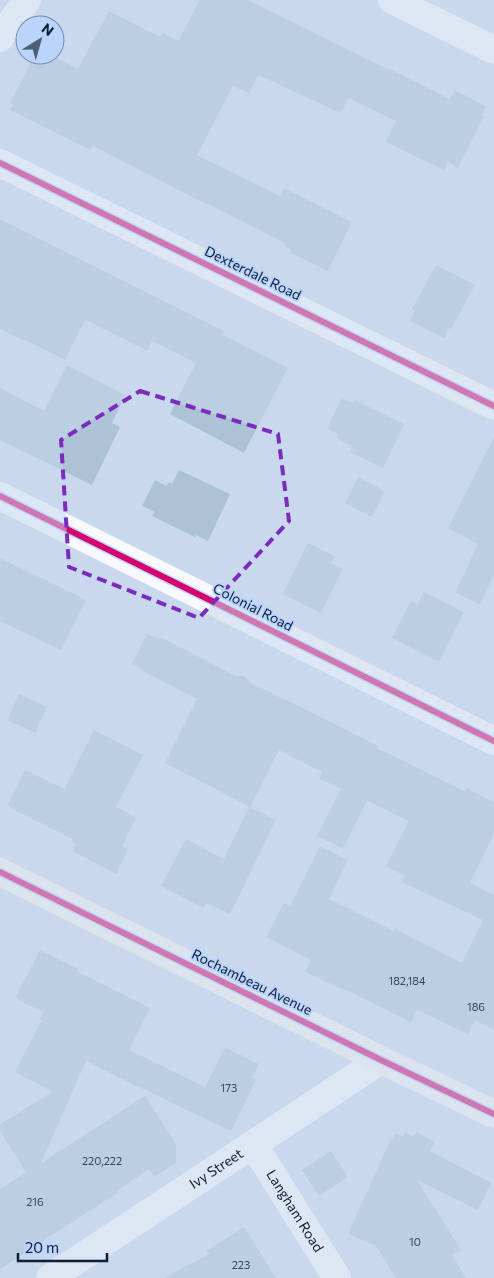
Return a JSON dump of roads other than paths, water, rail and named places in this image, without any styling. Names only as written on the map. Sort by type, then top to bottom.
[{"type":"street","points":[[0,38],[27,0]]},
{"type":"street","points":[[392,0],[494,50]]},
{"type":"street","name":"Dexterdale Road","points":[[0,163],[494,406]]},
{"type":"street","name":"Colonial Road","points":[[0,496],[494,741]]},
{"type":"street","name":"Rochambeau Avenue","points":[[0,872],[381,1060],[492,1109]]},
{"type":"street","name":"Ivy Street","points":[[50,1278],[381,1060]]},
{"type":"street","name":"Langham Road","points":[[253,1144],[337,1278]]}]
